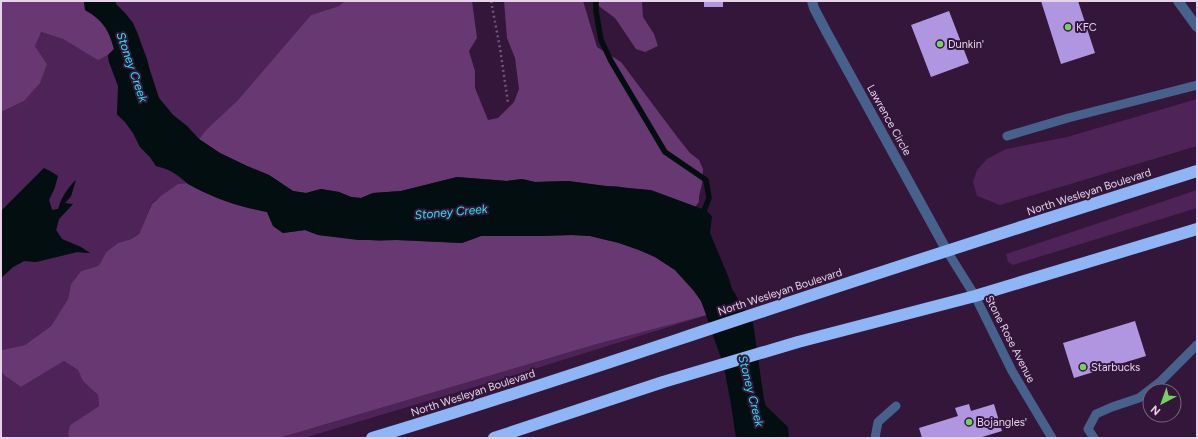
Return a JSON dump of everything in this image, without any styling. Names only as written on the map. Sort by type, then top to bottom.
[{"type":"highway","name":"North Wesleyan Boulevard","points":[[372,438],[652,349],[790,302],[1197,171]]},
{"type":"highway","points":[[494,438],[663,382],[798,342],[975,296],[1197,229]]},
{"type":"street","name":"Lawrence Circle","points":[[812,1],[826,31],[947,251]]},
{"type":"street","points":[[1178,1],[1197,27]]},
{"type":"lane","points":[[1007,136],[1068,118],[1197,85]]},
{"type":"lane","name":"Stone Rose Avenue","points":[[947,251],[975,296],[1012,371],[1052,438]]},
{"type":"lane","points":[[1094,438],[1088,428],[1096,414],[1139,398],[1161,381],[1197,345]]},
{"type":"lane","points":[[875,438],[878,422],[896,406]]},
{"type":"path","points":[[491,1],[508,103]]},
{"type":"shaded area","points":[[1,1],[84,1],[85,10],[104,26],[110,36],[114,49],[108,55],[98,60],[63,39],[41,32],[35,46],[47,64],[40,83],[24,101],[1,112]]},
{"type":"shaded area","points":[[116,1],[345,1],[339,6],[311,15],[238,100],[207,129],[199,139],[187,126],[173,115],[159,98],[138,33],[133,23],[116,4]]},
{"type":"shaded area","points":[[345,1],[472,1],[477,38],[469,51],[475,71],[475,88],[488,120],[498,118],[514,102],[519,89],[515,58],[507,38],[504,1],[583,1],[597,47],[621,62],[678,138],[690,153],[699,160],[703,169],[699,202],[695,207],[660,194],[616,186],[568,181],[535,182],[522,179],[507,181],[457,177],[401,191],[373,193],[361,198],[351,197],[339,192],[321,189],[306,193],[293,191],[269,175],[220,153],[199,139],[207,129],[238,100],[311,15],[339,6]]},
{"type":"shaded area","points":[[592,1],[642,1],[643,17],[654,34],[658,46],[645,52],[636,49],[615,18]]},
{"type":"shaded area","points":[[40,32],[63,39],[98,59],[108,55],[109,62],[119,86],[117,115],[125,122],[133,133],[140,147],[150,157],[156,166],[173,173],[187,183],[178,184],[152,203],[139,234],[131,239],[118,243],[106,252],[98,266],[81,271],[71,284],[68,299],[51,326],[25,345],[2,350],[1,357],[1,278],[13,267],[24,261],[36,262],[77,252],[90,253],[62,239],[56,230],[59,219],[72,205],[65,204],[71,196],[75,180],[61,200],[58,209],[52,210],[49,200],[55,187],[44,168],[1,211],[1,112],[24,101],[47,64],[35,46]]},
{"type":"shaded area","points":[[1197,99],[1197,146],[1000,205],[977,196],[973,182],[977,170],[987,159],[1006,149],[1067,137]]},
{"type":"shaded area","points":[[187,183],[217,198],[267,212],[273,226],[283,233],[305,230],[318,235],[379,241],[397,240],[462,243],[481,236],[572,235],[590,236],[619,243],[655,257],[675,270],[694,291],[701,301],[707,315],[597,344],[279,438],[69,438],[68,433],[70,425],[99,406],[98,395],[83,381],[78,370],[64,361],[21,387],[5,376],[1,371],[2,350],[25,345],[51,326],[68,299],[71,284],[81,271],[98,266],[106,252],[118,243],[131,239],[139,234],[152,204],[178,184]]},
{"type":"shaded area","points":[[1197,190],[1197,208],[1013,265],[1008,262],[1006,254]]},
{"type":"shaded area","points":[[707,315],[304,438],[279,438],[597,344]]},
{"type":"shaded area","points":[[64,361],[78,370],[84,381],[98,395],[99,406],[70,425],[68,433],[69,438],[1,438],[1,371],[5,376],[21,387]]},
{"type":"water","name":"Stoney Creek","points":[[84,1],[116,1],[116,4],[133,23],[147,59],[159,98],[173,115],[187,126],[199,139],[220,153],[269,175],[293,191],[306,193],[321,189],[339,192],[351,197],[361,198],[373,193],[401,191],[457,177],[507,181],[522,179],[535,182],[568,181],[651,190],[705,210],[712,216],[710,233],[732,289],[753,323],[766,406],[788,427],[789,438],[736,438],[724,367],[701,301],[675,270],[655,257],[639,250],[619,243],[590,236],[572,235],[481,236],[462,243],[358,240],[318,235],[305,230],[283,233],[273,226],[267,212],[236,205],[217,198],[188,184],[171,171],[156,166],[150,157],[140,147],[133,133],[125,122],[117,114],[118,86],[108,55],[114,49],[112,42],[101,22],[85,10]]},
{"type":"water","points":[[44,168],[58,176],[49,200],[52,210],[58,209],[65,193],[76,180],[71,196],[65,203],[73,204],[59,219],[56,230],[62,239],[81,247],[90,253],[77,252],[36,262],[24,261],[13,267],[1,278],[1,211]]},
{"type":"building","points":[[704,1],[723,1],[723,7],[704,7]]},
{"type":"building","name":"KFC","points":[[1041,1],[1078,1],[1095,53],[1061,64]]},
{"type":"building","name":"Dunkin'","points":[[949,11],[969,63],[931,77],[911,25]]},
{"type":"building","points":[[1135,321],[1146,356],[1074,378],[1063,343]]},
{"type":"building","name":"Bojangles'","points":[[969,404],[971,411],[994,404],[1002,431],[979,438],[922,438],[919,428],[958,416],[955,408]]},
{"type":"waterway","points":[[596,1],[596,11],[601,40],[611,61],[665,152],[706,180],[709,198],[702,216]]},
{"type":"place","name":"KFC","points":[[1068,27]]},
{"type":"place","name":"Dunkin'","points":[[940,44]]},
{"type":"place","name":"Starbucks","points":[[1083,367]]},
{"type":"place","name":"Bojangles'","points":[[969,422]]}]
